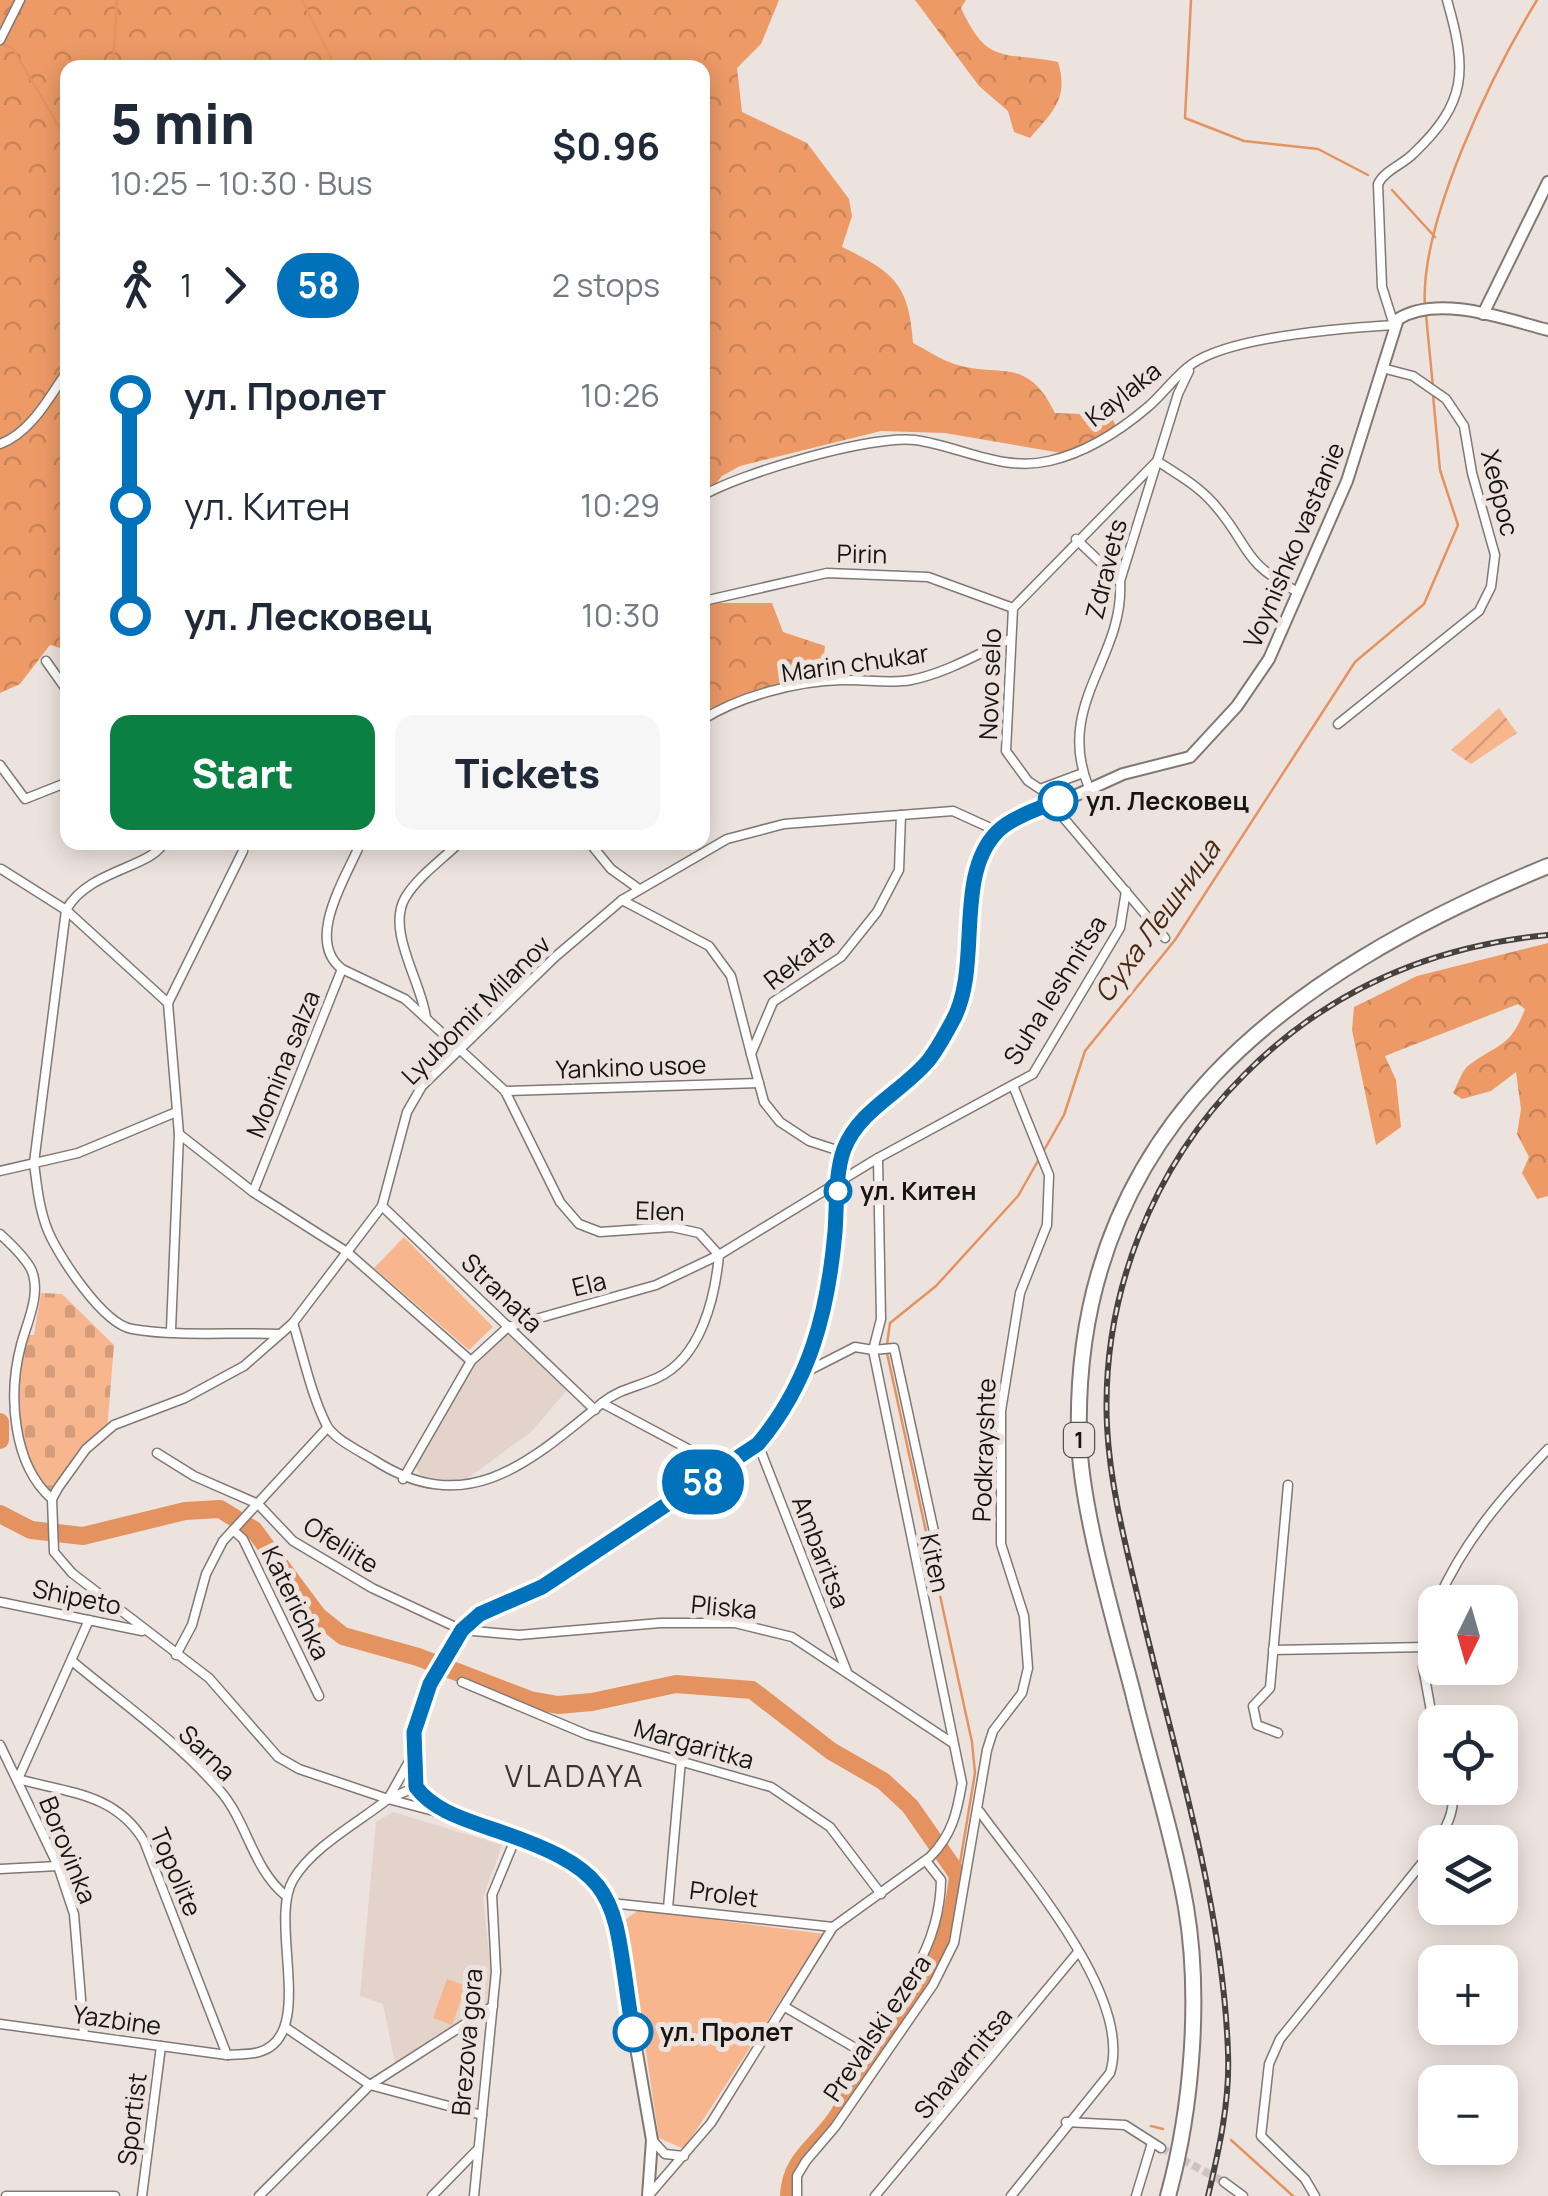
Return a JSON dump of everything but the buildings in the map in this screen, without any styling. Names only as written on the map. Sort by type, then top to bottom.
[{"type":"highway","name":"1","points":[[1168,2196],[1183,2142],[1190,2071],[1186,1910],[1093,1521],[1079,1443],[1080,1373],[1104,1257],[1128,1194],[1164,1136],[1208,1079],[1249,1037],[1318,982],[1384,943],[1548,866]]},
{"type":"street","points":[[1,38],[20,0]]},
{"type":"street","points":[[1448,0],[1461,48],[1461,85],[1447,118],[1410,157],[1383,176],[1377,194],[1382,287],[1394,325],[1406,314],[1432,310],[1483,314],[1548,330]]},
{"type":"street","points":[[1483,314],[1548,182]]},
{"type":"street","name":"Kaylaka","points":[[710,492],[750,472],[899,439],[1002,463],[1048,461],[1101,440],[1146,408],[1194,362],[1221,352],[1328,329],[1394,325]]},
{"type":"street","name":"Voynishko vastanie","points":[[998,831],[1123,774],[1178,763],[1198,750],[1237,706],[1269,660],[1348,481],[1394,325]]},
{"type":"street","name":"Zdravets","points":[[1089,788],[1077,728],[1122,606],[1120,581],[1156,461],[1194,362]]},
{"type":"street","name":"Хеброс","points":[[1338,724],[1479,611],[1491,586],[1495,555],[1472,473],[1464,426],[1446,399],[1413,376],[1382,368]]},
{"type":"street","points":[[0,444],[11,440],[40,411],[60,382]]},
{"type":"street","points":[[1156,461],[1193,483],[1216,507],[1261,572],[1298,592]]},
{"type":"street","name":"Novo selo","points":[[1083,773],[1040,788],[1028,781],[1006,751],[1013,608],[1156,461]]},
{"type":"street","points":[[1076,539],[1120,581]]},
{"type":"street","name":"Pirin","points":[[710,600],[827,573],[928,577],[1013,608]]},
{"type":"street","name":"Marin chukar","points":[[710,716],[742,701],[820,683],[924,676],[1010,639]]},
{"type":"street","points":[[46,662],[60,681]]},
{"type":"street","points":[[0,765],[24,799],[60,785]]},
{"type":"street","points":[[1051,804],[1165,938]]},
{"type":"street","name":"Lyubomir Milanov","points":[[710,849],[727,839],[784,824],[901,814],[952,811],[998,831]]},
{"type":"street","name":"Rekata","points":[[751,1054],[774,1002],[841,956],[877,912],[899,870],[901,814]]},
{"type":"street","points":[[458,1818],[430,1802],[416,1787],[412,1755],[414,1732],[430,1684],[462,1630],[480,1614],[542,1587],[724,1468],[758,1444],[782,1415],[804,1373],[830,1287],[842,1152],[856,1127],[928,1062],[955,1018],[968,961],[976,865],[998,831]]},
{"type":"street","points":[[159,850],[104,874],[75,894],[66,910],[34,1163],[48,1232],[101,1308],[128,1329],[279,1334]]},
{"type":"street","name":"Momina salza","points":[[253,1192],[342,969],[333,962],[325,938],[358,850]]},
{"type":"street","points":[[426,1018],[423,991],[398,927],[399,911],[406,895],[452,850]]},
{"type":"street","points":[[596,850],[611,869],[639,889]]},
{"type":"street","name":"Lyubomir Milanov","points":[[52,1498],[86,1449],[114,1425],[185,1398],[244,1366],[293,1323],[382,1206],[407,1112],[422,1086],[555,956],[622,900],[708,850]]},
{"type":"street","points":[[171,1330],[178,1134],[168,1003],[243,851]]},
{"type":"street","points":[[1,869],[66,910],[168,1003]]},
{"type":"street","name":"Suha leshnitsa","points":[[839,1183],[878,1158],[1014,1088],[1032,1074],[1120,928],[1126,890]]},
{"type":"street","points":[[622,900],[709,946],[731,976],[764,1102],[780,1122],[809,1141],[842,1152]]},
{"type":"street","name":"Elen","points":[[342,969],[406,999],[505,1090],[560,1202],[578,1224],[600,1232],[672,1227],[699,1233],[719,1255]]},
{"type":"street","name":"Yankino usoe","points":[[505,1090],[759,1083]]},
{"type":"street","name":"Podkrayshte","points":[[980,1812],[980,1792],[994,1731],[1022,1693],[1028,1668],[1024,1616],[1001,1544],[1001,1411],[1020,1293],[1047,1224],[1049,1175],[1036,1151],[1014,1088]]},
{"type":"street","points":[[0,1171],[78,1153],[174,1113]]},
{"type":"street","points":[[178,1134],[253,1192],[347,1252],[471,1361]]},
{"type":"street","name":"Kiten","points":[[878,1158],[881,1319],[873,1350],[951,1742],[963,1784]]},
{"type":"street","name":"Ela","points":[[403,1478],[471,1361],[508,1327],[656,1285],[719,1255],[839,1183]]},
{"type":"street","name":"Stranata","points":[[382,1206],[508,1327],[598,1406],[724,1468]]},
{"type":"street","points":[[0,1234],[31,1270],[35,1289],[20,1350],[16,1412],[25,1466],[35,1484],[52,1498],[54,1552],[72,1574],[209,1678],[278,1757],[298,1769],[564,1855],[589,1872],[611,1903],[652,2140],[648,2196]]},
{"type":"street","points":[[293,1323],[327,1428],[403,1478],[450,1487],[491,1480],[539,1455],[626,1387],[658,1378],[680,1360],[716,1296],[719,1255]]},
{"type":"street","points":[[804,1373],[856,1348],[894,1348],[936,1542]]},
{"type":"street","points":[[176,1655],[192,1625],[206,1574],[232,1530],[327,1428]]},
{"type":"street","name":"Ambaritsa","points":[[758,1444],[848,1674]]},
{"type":"street","points":[[1446,1585],[1467,1543],[1495,1504],[1548,1449]]},
{"type":"street","name":"Ofeliite","points":[[157,1452],[194,1476],[258,1504],[292,1542],[372,1588],[462,1630]]},
{"type":"street","points":[[1278,1734],[1258,1724],[1253,1714],[1256,1698],[1270,1688],[1288,1485]]},
{"type":"street","name":"Katerichka","points":[[232,1530],[243,1539],[319,1696]]},
{"type":"street","name":"Shipeto","points":[[0,1602],[146,1632]]},
{"type":"street","points":[[18,1779],[89,1620]]},
{"type":"street","name":"Pliska","points":[[462,1630],[518,1635],[660,1623],[735,1623],[792,1637],[951,1742]]},
{"type":"street","points":[[1273,1650],[1418,1647]]},
{"type":"street","name":"Sarna","points":[[72,1661],[190,1761],[224,1796],[258,1863],[286,1896]]},
{"type":"street","name":"Margaritka","points":[[462,1682],[588,1735],[771,1787],[806,1807],[830,1827],[880,1894]]},
{"type":"street","name":"Borovinka","points":[[0,1745],[58,1866],[74,1914],[84,2035]]},
{"type":"street","points":[[388,1799],[412,1755]]},
{"type":"street","points":[[668,1908],[681,1760]]},
{"type":"street","name":"Topolite","points":[[18,1779],[109,1803],[129,1816],[144,1841],[228,2055]]},
{"type":"street","points":[[648,2196],[684,2156],[785,2007],[833,1927],[943,1844],[952,1828],[963,1784],[980,1792]]},
{"type":"street","points":[[228,2055],[260,2052],[285,2027],[290,1996],[283,1924],[286,1896],[306,1864],[388,1799],[416,1787]]},
{"type":"street","points":[[980,1812],[1078,1952],[1114,2031],[1116,2054],[1110,2072],[1066,2122],[1011,2196]]},
{"type":"street","name":"Prevalski ezera","points":[[797,2196],[797,2176],[806,2161],[836,2127],[944,1966],[954,1944],[980,1812]]},
{"type":"street","name":"Brezova gora","points":[[474,2196],[493,2006],[492,1895],[516,1837]]},
{"type":"street","points":[[785,2007],[857,2050],[908,1987],[930,1944],[941,1880],[928,1859]]},
{"type":"street","points":[[0,1870],[58,1866]]},
{"type":"street","points":[[1315,2196],[1306,2179],[1261,2136],[1269,2064],[1280,2039],[1418,1867]]},
{"type":"street","name":"Prolet","points":[[611,1903],[833,1927]]},
{"type":"street","name":"Shavarnitsa","points":[[876,2196],[1078,1952]]},
{"type":"street","points":[[259,2196],[370,2085],[493,2006]]},
{"type":"street","name":"Yazbine","points":[[0,2024],[228,2055]]},
{"type":"street","points":[[285,2027],[370,2085],[482,2115]]},
{"type":"street","name":"Sportist","points":[[142,2196],[161,2046]]},
{"type":"street","points":[[1066,2122],[1125,2125],[1161,2148]]},
{"type":"street","points":[[652,2140],[665,2154],[684,2156]]},
{"type":"street","points":[[1136,2196],[1152,2143]]},
{"type":"street","points":[[432,2196],[478,2149]]},
{"type":"street","points":[[1224,2182],[1244,2196]]},
{"type":"street","points":[[6,2196],[115,2196]]},
{"type":"shaded area","points":[[507,1336],[513,1336],[568,1389],[532,1431],[460,1484],[421,1475],[415,1467],[418,1453],[473,1367]]},
{"type":"shaded area","points":[[393,1812],[502,1845],[483,1898],[491,1972],[489,2003],[395,2063],[383,2004],[360,1996],[376,1822]]},
{"type":"green space","points":[[0,0],[779,0],[761,44],[737,68],[742,112],[807,143],[849,199],[852,216],[842,247],[874,264],[895,282],[907,306],[913,343],[949,362],[1021,375],[1044,394],[1055,413],[1111,415],[1117,429],[1067,454],[945,433],[881,431],[740,466],[722,476],[710,491],[710,60],[60,60],[60,648],[50,645],[20,684],[0,693]]},
{"type":"green space","points":[[915,0],[966,0],[961,8],[989,48],[1011,56],[1058,62],[1062,85],[1057,104],[1030,138],[1014,132],[1008,111],[979,86]]},
{"type":"green space","points":[[710,603],[772,603],[783,632],[825,646],[823,663],[710,712]]},
{"type":"green space","points":[[1499,708],[1517,733],[1471,764],[1451,750]]},
{"type":"green space","points":[[1548,943],[1548,1196],[1537,1199],[1522,1173],[1529,1157],[1517,1134],[1521,1109],[1516,1072],[1491,1091],[1462,1099],[1453,1093],[1467,1067],[1514,1031],[1525,1009],[1518,1004],[1385,1056],[1396,1080],[1401,1127],[1376,1145],[1352,1030],[1354,1007],[1417,976]]},
{"type":"green space","points":[[404,1237],[493,1327],[469,1350],[374,1268]]},
{"type":"green space","points":[[41,1293],[62,1294],[114,1345],[107,1431],[86,1449],[52,1499],[26,1468],[15,1420],[24,1335],[34,1335]]},
{"type":"green space","points":[[639,1910],[824,1934],[684,2149],[659,2138],[626,1919]]},
{"type":"green space","points":[[447,1979],[466,1986],[452,2025],[433,2018]]},
{"type":"waterway","points":[[113,60],[117,0]]},
{"type":"waterway","points":[[302,0],[332,60]]},
{"type":"waterway","points":[[1191,0],[1185,118],[1244,141],[1318,149],[1368,175]]},
{"type":"waterway","name":"Суха Лешница","points":[[1425,307],[1426,273],[1446,192],[1481,107],[1537,0]]},
{"type":"waterway","points":[[1,43],[13,49],[60,128]]},
{"type":"waterway","points":[[1392,190],[1435,237]]},
{"type":"waterway","name":"Суха Лешница","points":[[1426,315],[1433,387]]},
{"type":"waterway","name":"Суха Лешница","points":[[887,1345],[890,1323],[936,1286],[1018,1196],[1064,1115],[1085,1051],[1175,940],[1355,662],[1424,604],[1458,525],[1440,470],[1433,395]]},
{"type":"waterway","name":"Суха Лешница","points":[[887,1353],[972,1742],[975,1773],[958,1875]]},
{"type":"waterway","points":[[0,1422],[0,1440]]},
{"type":"waterway","points":[[0,1514],[31,1530],[83,1536],[185,1511],[220,1509],[254,1530],[318,1616],[343,1636],[418,1657],[530,1700],[558,1705],[592,1702],[676,1684],[752,1690],[831,1751],[883,1781],[910,1806],[958,1875],[954,1906],[925,1978],[865,2066],[835,2120],[799,2163],[789,2196]]},
{"type":"waterway","points":[[1151,2126],[1163,2129]]},
{"type":"waterway","points":[[1231,2140],[1293,2196]]},
{"type":"tunnel","points":[[1161,2148],[1224,2182]]},
{"type":"railway","points":[[1208,2196],[1227,2089],[1224,1997],[1207,1884],[1111,1471],[1107,1377],[1123,1282],[1139,1236],[1183,1150],[1211,1111],[1276,1045],[1346,997],[1422,962],[1463,950],[1548,935]]},
{"type":"bus line","name":"58","points":[[633,2032],[611,1903],[589,1872],[564,1855],[458,1818],[420,1794],[412,1772],[414,1732],[430,1684],[450,1646],[480,1614],[542,1587],[724,1468],[758,1444],[782,1415],[815,1345],[830,1287],[842,1152],[856,1127],[928,1062],[955,1018],[968,961],[976,865],[998,831],[1058,801]]},
{"type":"place","name":"ул. Лесковец","points":[[1058,801]]},
{"type":"place","name":"ул. Китен","points":[[838,1191]]},
{"type":"place","name":"ул. Пролет","points":[[633,2032]]},
{"type":"district","name":"VLADAYA","points":[[575,1777]]}]
